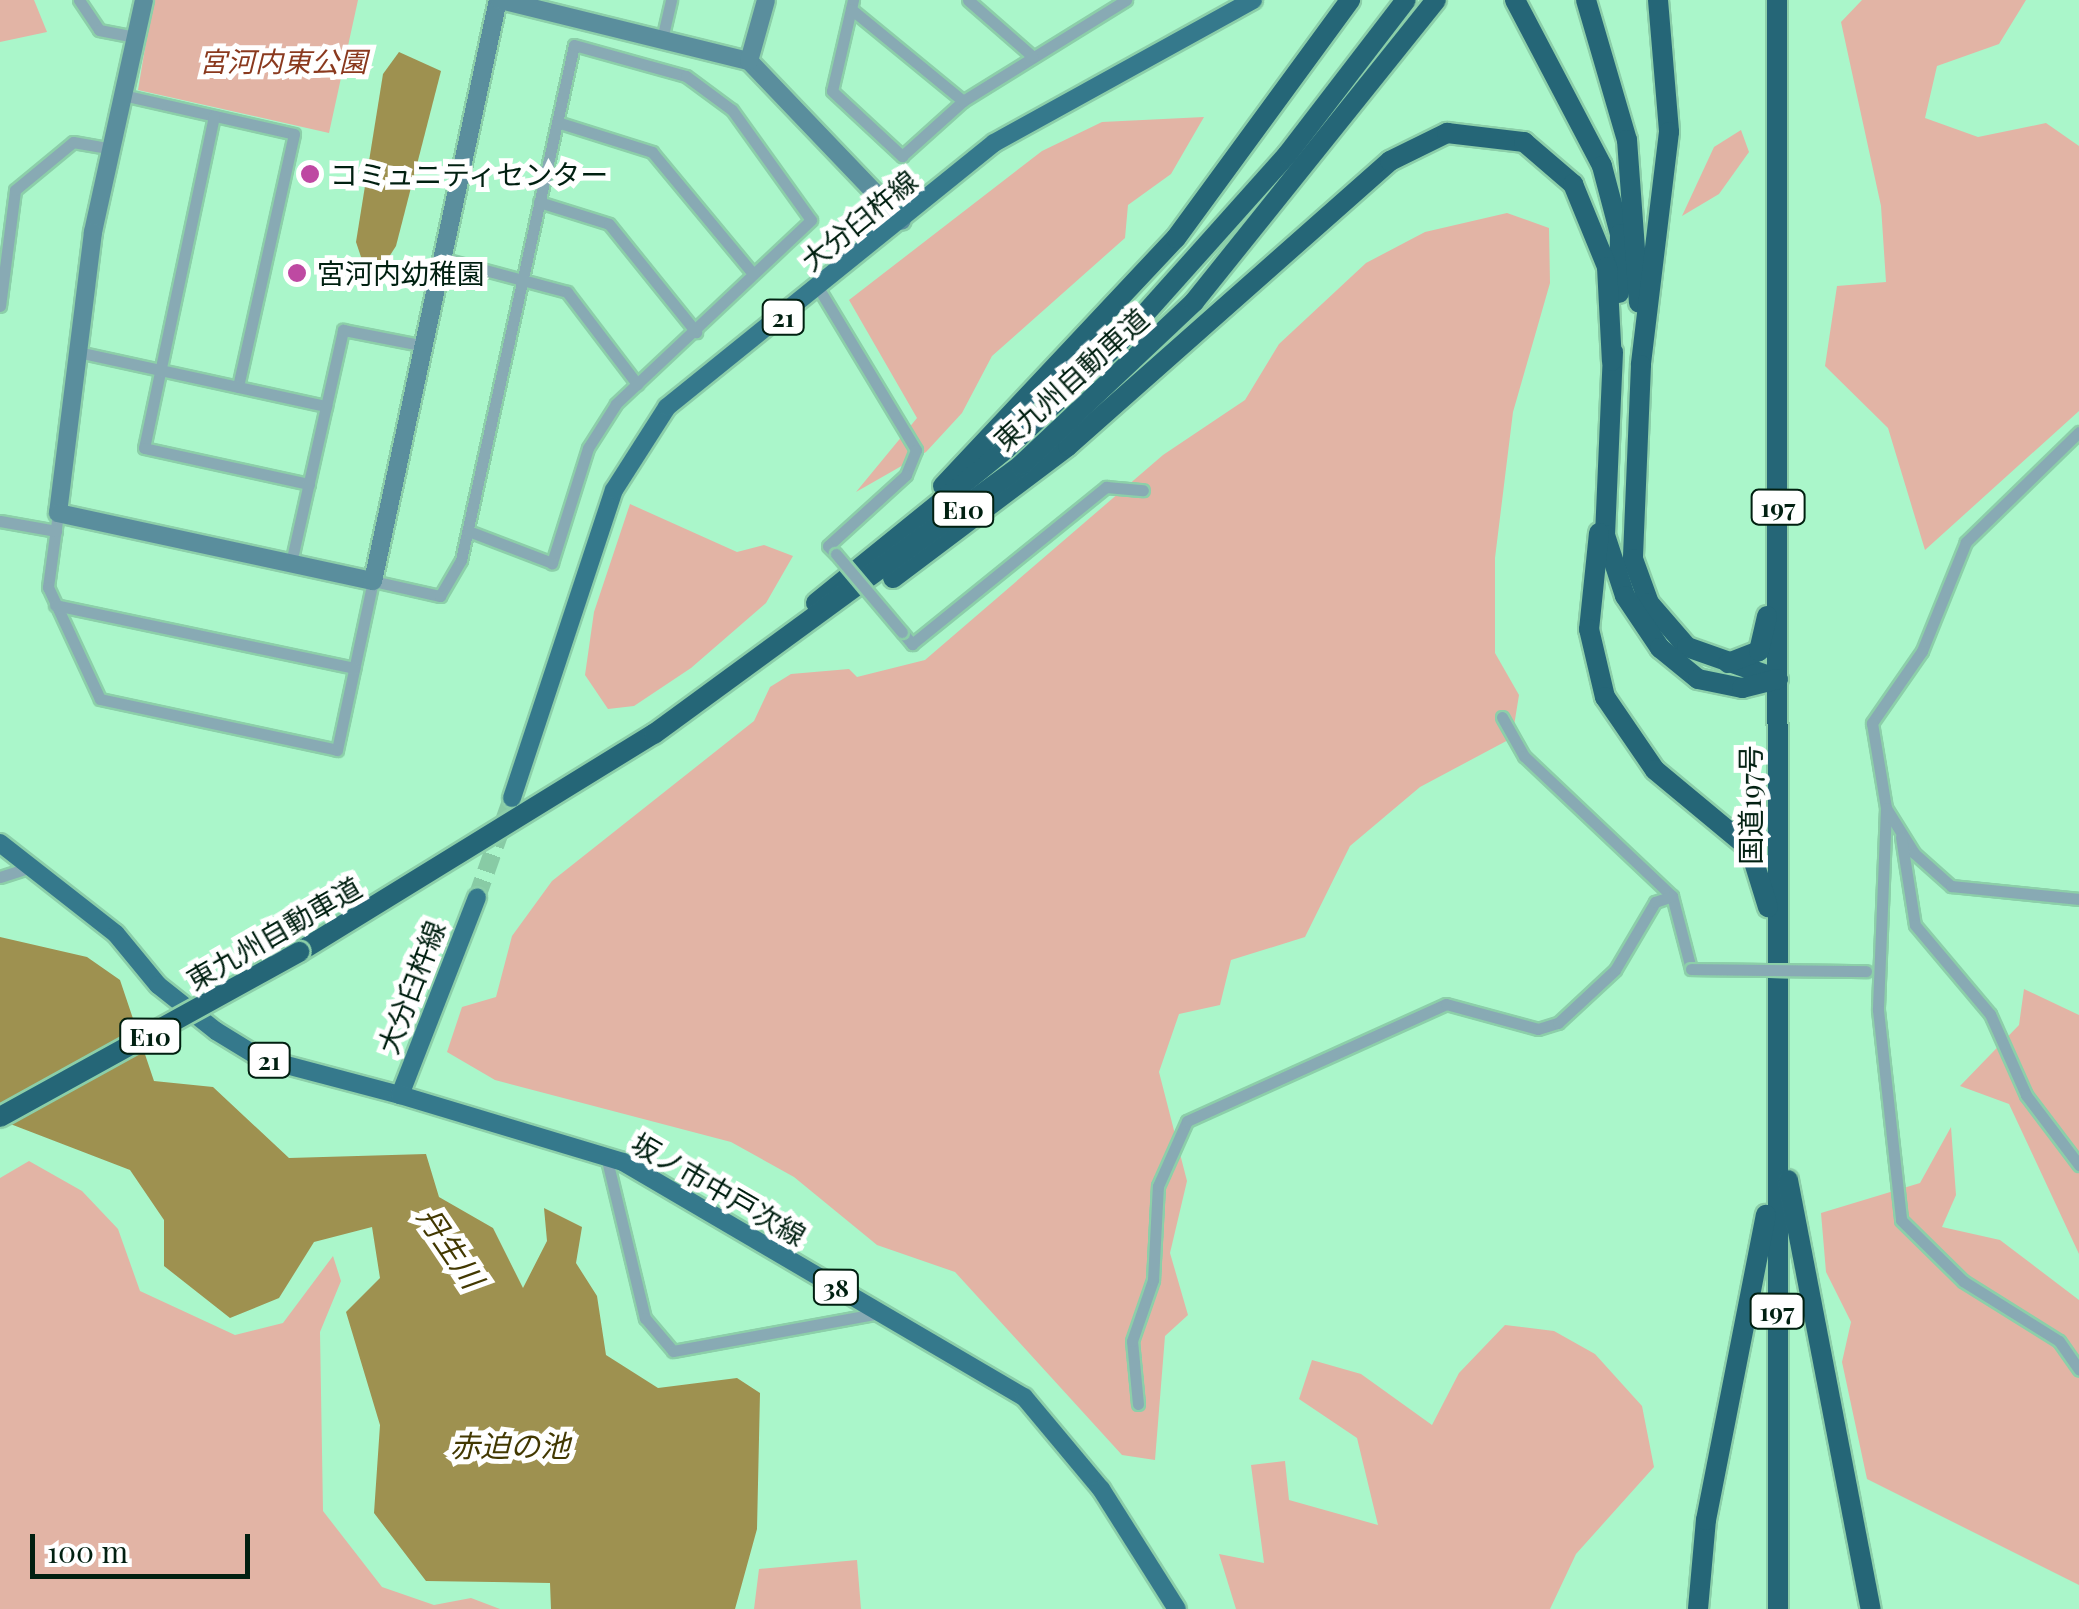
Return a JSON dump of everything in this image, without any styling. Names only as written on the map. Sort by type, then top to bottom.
[{"type":"highway","points":[[832,590],[1076,352],[1254,140],[1350,0]]},
{"type":"highway","name":"東九州自動車道","points":[[569,785],[832,590],[1063,397],[1288,155],[1406,0]]},
{"type":"highway","name":"東九州自動車道","points":[[0,1117],[299,952],[654,734],[900,558],[1080,414],[1194,302],[1306,171],[1436,0]]},
{"type":"highway","points":[[1515,0],[1593,144],[1613,200],[1621,259],[1604,504],[1589,629],[1605,697],[1656,770],[1750,849],[1767,894],[1778,1013]]},
{"type":"highway","points":[[1586,0],[1627,140],[1641,364]]},
{"type":"highway","points":[[1658,0],[1668,132],[1641,364],[1633,558],[1659,617],[1702,658],[1778,680]]},
{"type":"highway","name":"国道197号","points":[[1776,0],[1778,1609]]},
{"type":"highway","points":[[654,734],[996,506],[1365,182],[1428,138],[1504,134],[1543,154],[1573,184],[1607,266],[1612,362]]},
{"type":"highway","points":[[1702,658],[1742,662],[1764,641],[1777,406]]},
{"type":"highway","points":[[1604,504],[1616,576],[1672,660],[1727,688],[1778,680]]},
{"type":"highway","points":[[1698,1609],[1706,1520],[1758,1280],[1777,1108]]},
{"type":"highway","points":[[1777,1108],[1801,1278],[1865,1543],[1871,1609]]},
{"type":"main road","name":"大分臼杵線","points":[[512,798],[614,490],[638,444],[667,407],[819,289],[994,143],[1253,0]]},
{"type":"main road","name":"大分臼杵線","points":[[0,843],[33,866],[216,1031],[260,1058],[400,1095],[476,897]]},
{"type":"main road","name":"坂ノ市中戸次線","points":[[400,1095],[606,1156],[1024,1397],[1101,1489],[1177,1609]]},
{"type":"street","points":[[78,0],[99,30],[136,37]]},
{"type":"street","points":[[144,0],[112,150],[78,352],[48,587],[89,688],[121,705],[336,750],[499,0],[663,35],[749,60],[902,221]]},
{"type":"street","points":[[663,35],[670,0]]},
{"type":"street","points":[[749,60],[766,0]]},
{"type":"street","points":[[963,100],[852,5],[832,91],[902,156],[963,100],[1126,0]]},
{"type":"street","points":[[972,1],[1033,58]]},
{"type":"street","points":[[0,521],[57,522],[292,563],[440,596],[451,588],[468,531],[574,44],[714,93],[810,220],[750,270],[696,332],[637,384],[588,448],[552,564],[468,531]]},
{"type":"street","points":[[123,95],[294,134],[238,387]]},
{"type":"street","points":[[214,116],[144,448],[309,484]]},
{"type":"street","points":[[557,122],[652,152],[750,270]]},
{"type":"street","points":[[0,306],[15,190],[73,142],[112,150]]},
{"type":"street","points":[[538,202],[608,224],[696,332]]},
{"type":"street","points":[[444,259],[523,277],[567,292],[637,384]]},
{"type":"street","points":[[819,289],[916,450],[906,475],[828,546],[912,644],[1106,488],[1144,490]]},
{"type":"street","points":[[292,563],[343,330],[425,346]]},
{"type":"street","points":[[78,352],[326,406]]},
{"type":"street","points":[[2079,432],[1966,542],[1922,651],[1878,704],[1872,722],[1886,808],[1873,971],[1902,1220],[1962,1281],[2059,1341],[2079,1370]]},
{"type":"street","points":[[55,605],[354,668]]},
{"type":"street","points":[[1502,717],[1524,756],[1672,896],[1691,969],[1873,971]]},
{"type":"street","points":[[1886,808],[1901,837],[1951,886],[2079,899]]},
{"type":"street","points":[[1901,837],[1914,925],[1975,992],[2026,1095],[2079,1165]]},
{"type":"street","points":[[0,877],[33,866]]},
{"type":"street","points":[[1138,1404],[1132,1342],[1153,1280],[1158,1186],[1187,1121],[1446,1004],[1538,1029],[1558,1023],[1615,970],[1655,902],[1672,896]]},
{"type":"street","points":[[606,1156],[626,1210],[645,1318],[673,1351],[694,1354],[880,1313]]},
{"type":"green space","points":[[0,0],[34,0],[47,32],[0,42]]},
{"type":"green space","name":"宮河内東公園","points":[[153,0],[358,0],[329,133],[138,90]]},
{"type":"green space","points":[[1862,0],[2026,0],[1999,44],[1937,66],[1925,118],[1978,137],[2046,123],[2079,146],[2079,411],[1925,550],[1888,428],[1825,366],[1837,286],[1886,282],[1881,206],[1841,22]]},
{"type":"green space","points":[[1204,117],[1171,174],[1128,205],[1125,238],[992,356],[962,413],[926,452],[856,492],[917,418],[849,300],[1042,151],[1102,122]]},
{"type":"green space","points":[[1741,130],[1749,152],[1719,194],[1682,216],[1714,147]]},
{"type":"green space","points":[[1507,213],[1549,228],[1550,283],[1513,412],[1495,558],[1495,653],[1519,695],[1512,738],[1420,787],[1350,846],[1305,937],[1231,960],[1220,1005],[1179,1014],[1159,1072],[1187,1181],[1170,1253],[1188,1315],[1165,1336],[1155,1460],[1122,1455],[955,1272],[877,1245],[794,1177],[731,1142],[495,1080],[447,1052],[462,1007],[496,997],[512,936],[552,881],[754,721],[770,687],[791,674],[849,669],[857,677],[925,660],[1163,455],[1245,400],[1279,344],[1366,263],[1425,232]]},
{"type":"green space","points":[[630,504],[737,552],[764,545],[793,556],[766,603],[691,668],[634,706],[608,709],[585,675],[594,612]]},
{"type":"green space","points":[[2024,989],[2079,1015],[2079,1254],[2009,1104],[1960,1086],[2019,1025]]},
{"type":"green space","points":[[1951,1127],[1956,1195],[1942,1227],[2000,1240],[2079,1300],[2079,1585],[1867,1479],[1842,1362],[1851,1322],[1826,1272],[1821,1213],[1920,1183]]},
{"type":"green space","points":[[29,1161],[82,1191],[118,1229],[140,1291],[235,1335],[283,1323],[333,1256],[341,1281],[320,1332],[323,1511],[382,1587],[434,1605],[471,1598],[500,1609],[0,1609],[0,1178]]},
{"type":"green space","points":[[1505,1325],[1554,1331],[1595,1354],[1642,1406],[1654,1467],[1576,1554],[1550,1609],[1236,1609],[1219,1554],[1264,1563],[1251,1465],[1285,1461],[1289,1500],[1378,1525],[1357,1438],[1299,1399],[1312,1360],[1361,1374],[1432,1425],[1459,1373]]},
{"type":"green space","points":[[857,1560],[861,1609],[754,1609],[759,1569]]},
{"type":"water","points":[[399,52],[441,71],[396,246],[382,268],[362,260],[356,242],[383,74]]},
{"type":"water","name":"赤迫の池","points":[[0,937],[87,957],[120,980],[154,1081],[213,1087],[289,1158],[426,1154],[439,1197],[493,1228],[523,1288],[547,1241],[544,1208],[582,1227],[576,1263],[597,1296],[606,1355],[658,1388],[737,1378],[760,1393],[757,1529],[735,1609],[551,1609],[550,1583],[426,1581],[374,1513],[380,1425],[346,1312],[380,1278],[372,1227],[314,1242],[279,1298],[230,1318],[164,1266],[164,1220],[130,1170],[0,1120]]},
{"type":"tunnel","points":[[477,897],[512,798]]},
{"type":"place","name":"コミュニティセンター","points":[[310,174]]},
{"type":"place","name":"宮河内幼稚園","points":[[297,273]]},
{"type":"water label","name":"丹生川","points":[[451,1247]]}]
